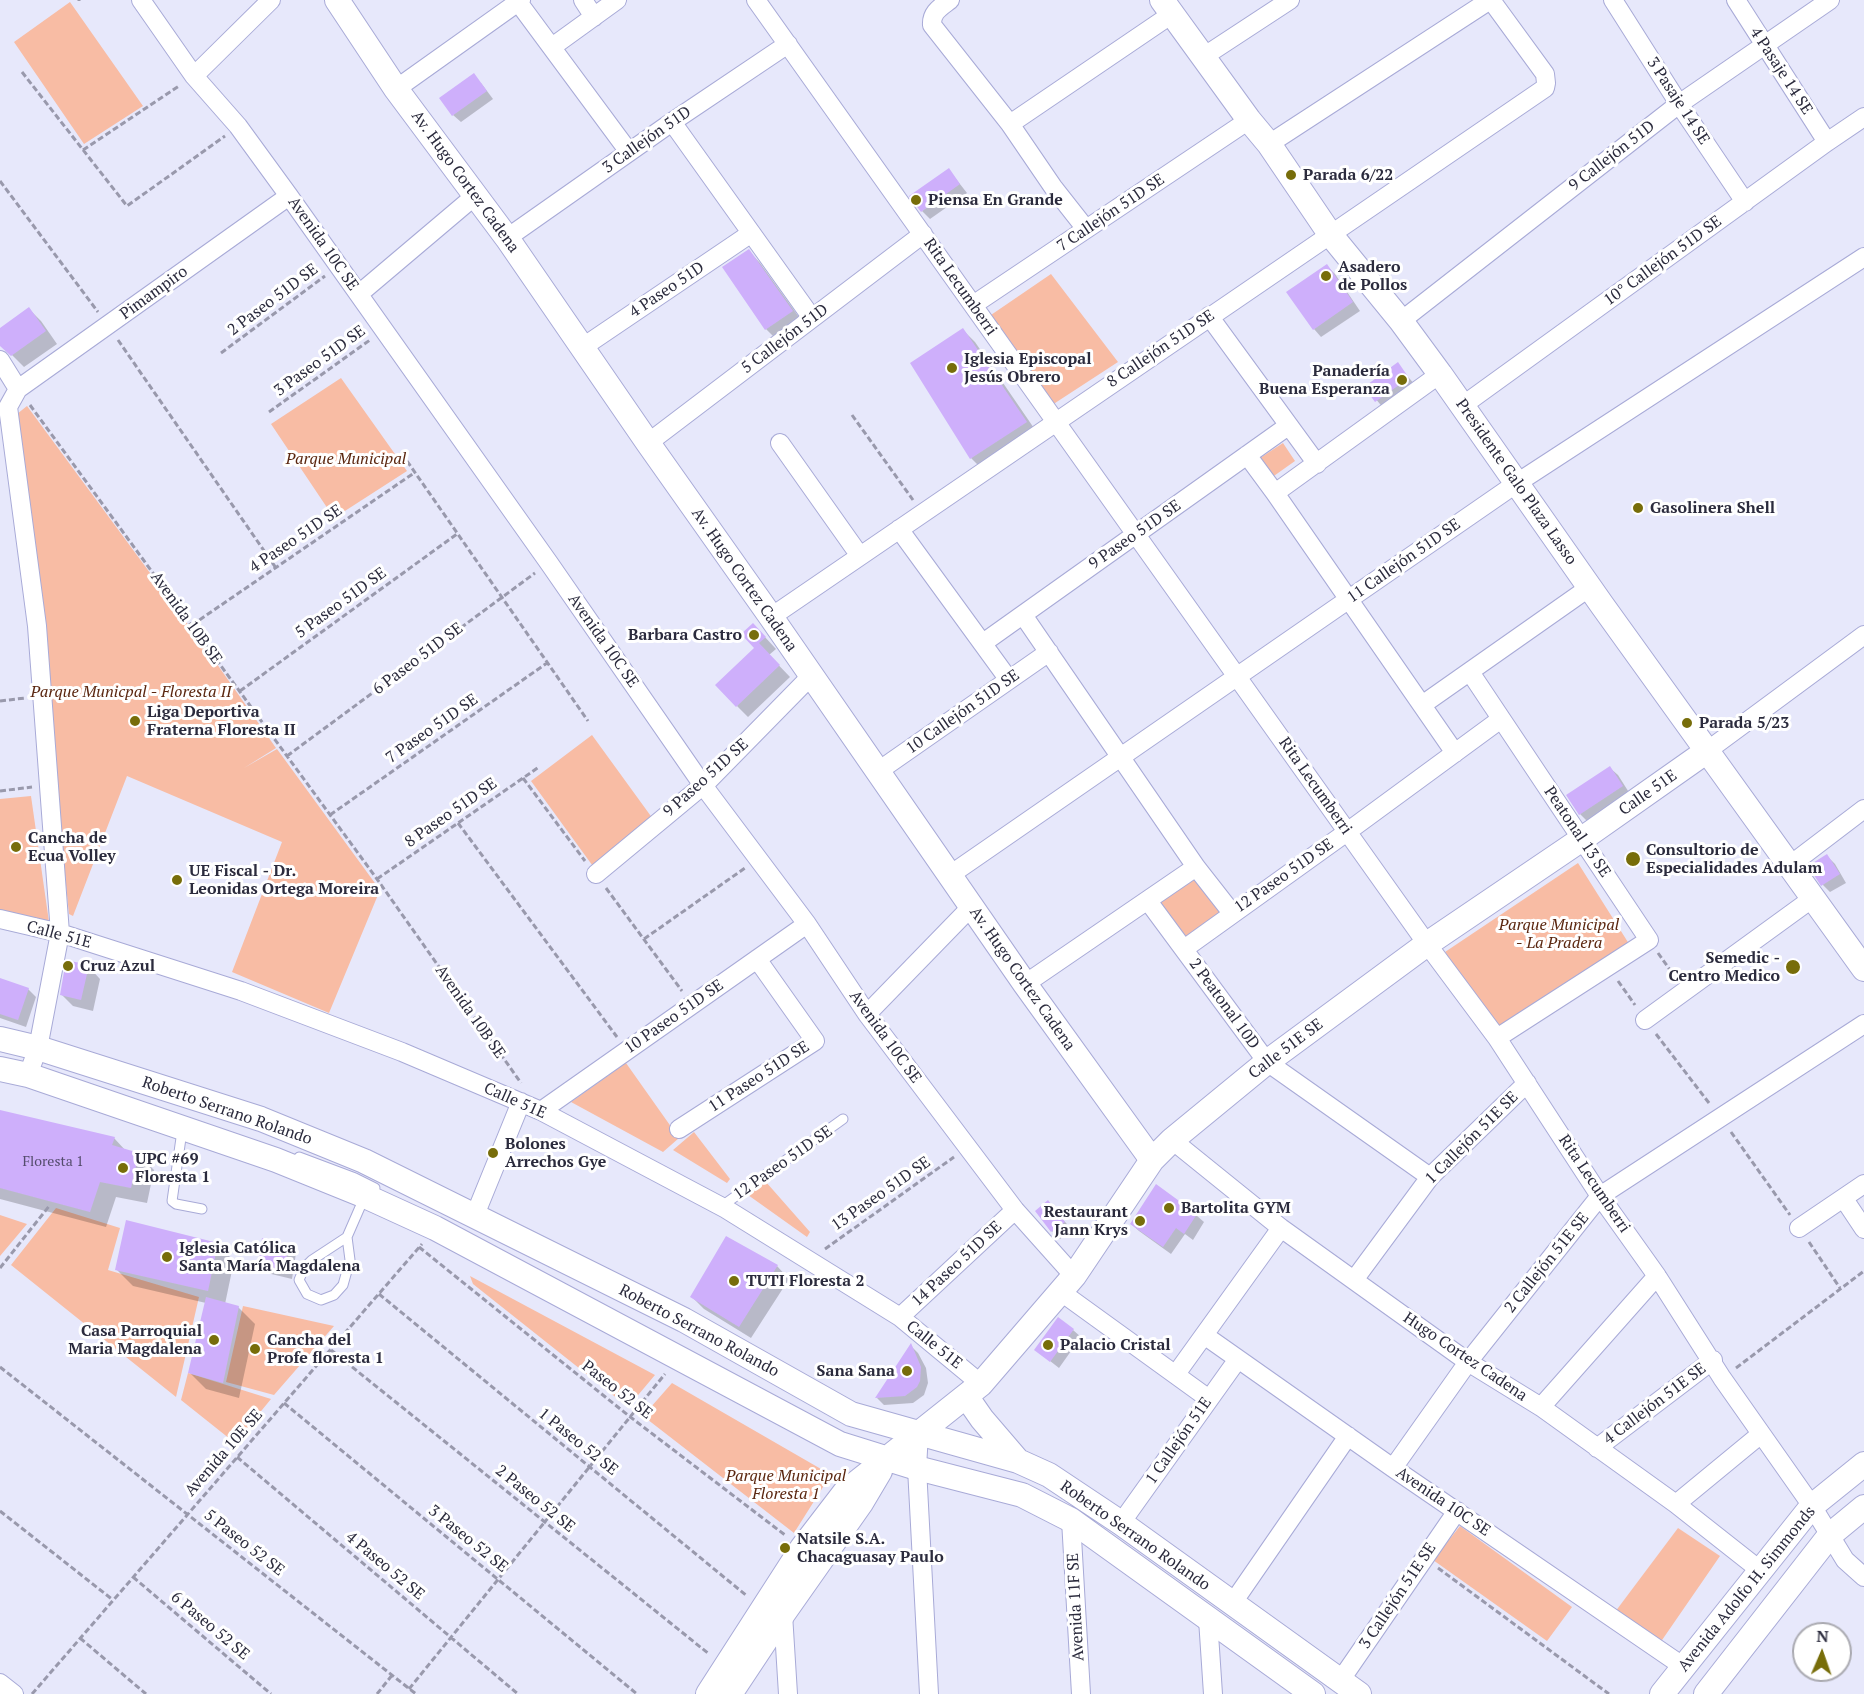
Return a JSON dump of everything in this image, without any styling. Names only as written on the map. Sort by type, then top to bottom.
[{"type":"street","name":"Avenida 10C SE","points":[[141,0],[194,76],[238,126],[289,196],[549,563],[702,784],[807,924],[867,1014],[1068,1284],[1209,1399]]},
{"type":"street","points":[[194,76],[271,0]]},
{"type":"street","name":"Av. Hugo Cortez Cadena","points":[[337,0],[396,89],[507,238],[971,907],[1152,1160]]},
{"type":"street","points":[[583,0],[594,16]]},
{"type":"street","points":[[552,47],[617,0]]},
{"type":"street","name":"Rita Lecumberri","points":[[756,0],[1426,944],[1497,1038],[1600,1196],[1713,1360],[1722,1378],[1812,1506],[1845,1560],[1864,1577]]},
{"type":"street","points":[[950,0],[937,9],[933,17],[933,25],[1010,124],[1053,187],[1086,229]]},
{"type":"street","points":[[1203,57],[1290,0]]},
{"type":"street","points":[[1269,144],[1490,0]]},
{"type":"street","name":"8 Callejón 51D SE","points":[[771,617],[1545,88],[1547,79],[1545,74],[1490,0]]},
{"type":"street","name":"3 Pasaje 14 SE","points":[[1613,0],[1745,202]]},
{"type":"street","name":"4 Pasaje 14 SE","points":[[1736,0],[1827,142]]},
{"type":"street","name":"9 Callejón 51D","points":[[1401,321],[1679,104],[1830,0]]},
{"type":"street","points":[[396,89],[520,1],[629,152]]},
{"type":"street","points":[[1010,124],[1167,7]]},
{"type":"street","name":"Presidente Galo Plaza Lasso","points":[[1167,7],[1269,144],[1330,234],[1401,321],[1440,374],[1707,751],[1863,966]]},
{"type":"street","name":"3 Callejón 51D","points":[[507,238],[788,44]]},
{"type":"street","name":"10° Callejón 51D SE","points":[[1462,406],[1864,117]]},
{"type":"street","name":"7 Callejón 51D SE","points":[[973,305],[1249,120]]},
{"type":"street","points":[[672,122],[812,318]]},
{"type":"street","points":[[359,294],[476,195]]},
{"type":"street","name":"Pimampiro","points":[[18,389],[289,196]]},
{"type":"street","name":"4 Paseo 51D","points":[[583,347],[750,234]]},
{"type":"street","name":"5 Callejón 51D","points":[[648,443],[923,234]]},
{"type":"street","name":"11 Callejón 51D SE","points":[[950,875],[1517,483],[1864,257]]},
{"type":"street","points":[[1209,316],[1317,464]]},
{"type":"street","points":[[0,360],[18,389],[8,407],[37,626],[60,933],[33,1061]]},
{"type":"street","points":[[1275,493],[1440,374]]},
{"type":"street","name":"9 Paseo 51D SE","points":[[982,643],[1288,426]]},
{"type":"street","points":[[780,443],[860,556]]},
{"type":"street","points":[[1247,455],[1455,753]]},
{"type":"street","points":[[899,530],[1009,680]]},
{"type":"street","points":[[1422,705],[1590,587]]},
{"type":"street","points":[[1023,615],[1196,867],[1232,913]]},
{"type":"street","name":"Calle 51E","points":[[1426,944],[1707,751],[1864,635]]},
{"type":"street","name":"10 Callejón 51D SE","points":[[877,772],[1049,652]]},
{"type":"street","name":"Peatonal 13 SE","points":[[1470,672],[1649,939]]},
{"type":"street","name":"9 Paseo 51D SE","points":[[596,874],[702,784],[811,676]]},
{"type":"street","name":"12 Paseo 51D SE","points":[[1184,948],[1347,832],[1501,718]]},
{"type":"street","points":[[1790,866],[1864,809]]},
{"type":"street","points":[[1025,984],[1196,867]]},
{"type":"street","points":[[1645,1020],[1813,898]]},
{"type":"street","name":"2 Peatonal 10D","points":[[1148,901],[1267,1062],[1430,1178]]},
{"type":"street","points":[[867,1014],[971,907]]},
{"type":"street","name":"Calle 51E","points":[[0,920],[60,933],[241,991],[402,1052],[541,1111],[722,1206],[900,1317],[974,1390]]},
{"type":"street","name":"10 Paseo 51D SE","points":[[541,1111],[807,924]]},
{"type":"street","points":[[1497,1038],[1649,939]]},
{"type":"street","name":"Calle 51E SE","points":[[773,1611],[802,1548],[845,1492],[907,1450],[974,1390],[1068,1284],[1152,1160],[1172,1140],[1267,1062],[1426,944]]},
{"type":"street","name":"11 Paseo 51D SE","points":[[679,1129],[815,1041],[757,958]]},
{"type":"street","name":"2 Callejón 51E SE","points":[[1393,1468],[1468,1362],[1600,1196],[1864,1024]]},
{"type":"street","name":"Roberto Serrano Rolando","points":[[0,1040],[33,1061],[183,1128],[376,1195],[427,1219],[840,1444],[1018,1461],[1049,1475],[1121,1523],[1232,1604],[1343,1691]]},
{"type":"street","name":"Roberto Serrano Rolando","points":[[0,1068],[33,1061],[261,1119],[364,1161],[684,1320],[851,1414],[907,1450],[1022,1495],[1071,1520],[1313,1694]]},
{"type":"street","name":"1 Callejón 51E SE","points":[[1354,1280],[1430,1178],[1527,1083]]},
{"type":"street","points":[[475,1215],[521,1102]]},
{"type":"street","name":"Hugo Cortez Cadena","points":[[1172,1140],[1281,1228],[1468,1362],[1541,1407],[1676,1504],[1761,1571]]},
{"type":"street","points":[[1799,1228],[1864,1184]]},
{"type":"street","points":[[1844,1199],[1864,1229]]},
{"type":"street","name":"14 Paseo 51D SE","points":[[900,1317],[1015,1210]]},
{"type":"street","points":[[1176,1374],[1281,1228]]},
{"type":"street","points":[[1541,1407],[1657,1276]]},
{"type":"street","name":"Avenida 10C SE","points":[[1204,1335],[1393,1468],[1684,1667]]},
{"type":"street","name":"1 Callejón 51E","points":[[1121,1523],[1239,1359]]},
{"type":"street","name":"4 Callejón 51E SE","points":[[1597,1448],[1713,1360]]},
{"type":"street","points":[[974,1390],[982,1419],[1018,1461]]},
{"type":"street","points":[[1676,1504],[1761,1434]]},
{"type":"street","points":[[1232,1604],[1348,1436]]},
{"type":"street","points":[[708,1694],[724,1667],[907,1450]]},
{"type":"street","points":[[907,1450],[929,1694]]},
{"type":"street","name":"Avenida Adolfo H. Simmonds","points":[[1662,1694],[1812,1506],[1864,1464]]},
{"type":"street","name":"Avenida Adolfo H. Simmonds","points":[[1706,1694],[1830,1535],[1864,1507]]},
{"type":"street","name":"3 Callejón 51E SE","points":[[1343,1691],[1424,1558],[1457,1511]]},
{"type":"street","name":"Avenida 11F SE","points":[[1071,1520],[1081,1694]]},
{"type":"street","points":[[730,1694],[773,1611]]},
{"type":"street","points":[[773,1611],[788,1694]]},
{"type":"street","points":[[1208,1619],[1213,1694]]},
{"type":"street","points":[[0,1683],[14,1694]]},
{"type":"lane","name":"Roberto Serrano Rolando","points":[[0,1046],[155,1108]]},
{"type":"lane","name":"Roberto Serrano Rolando","points":[[0,1060],[33,1061],[260,1129],[360,1168],[417,1194],[675,1327],[843,1419],[907,1450],[1025,1490],[1075,1516],[1343,1691]]},
{"type":"lane","name":"12 Paseo 51D SE","points":[[722,1206],[843,1119]]},
{"type":"lane","points":[[183,1128],[172,1201],[202,1209]]},
{"type":"lane","name":"Roberto Serrano Rolando","points":[[290,1153],[355,1178],[376,1195]]},
{"type":"lane","points":[[347,1237],[350,1260],[343,1285],[334,1296],[321,1300],[307,1294],[299,1280],[304,1268],[312,1260],[347,1237],[376,1195]]},
{"type":"lane","name":"Roberto Serrano Rolando","points":[[427,1219],[544,1275]]},
{"type":"lane","name":"Roberto Serrano Rolando","points":[[907,1450],[1012,1466],[1045,1480],[1343,1691]]},
{"type":"path","points":[[22,72],[127,206],[238,126]]},
{"type":"path","points":[[83,150],[194,76]]},
{"type":"path","points":[[0,181],[109,326],[276,567]]},
{"type":"path","name":"2 Paseo 51D SE","points":[[221,353],[339,266]]},
{"type":"path","name":"3 Paseo 51D SE","points":[[269,412],[384,330]]},
{"type":"path","name":"Avenida 10B SE","points":[[18,389],[330,815],[541,1111]]},
{"type":"path","points":[[852,415],[922,513]]},
{"type":"path","points":[[406,461],[588,721]]},
{"type":"path","name":"4 Paseo 51D SE","points":[[192,625],[414,472]]},
{"type":"path","name":"5 Paseo 51D SE","points":[[240,691],[457,534]]},
{"type":"path","name":"6 Paseo 51D SE","points":[[287,756],[549,563]]},
{"type":"path","name":"7 Paseo 51D SE","points":[[330,815],[547,663]]},
{"type":"path","points":[[0,701],[42,697]]},
{"type":"path","name":"8 Paseo 51D SE","points":[[376,879],[539,767]]},
{"type":"path","points":[[523,778],[692,1004]]},
{"type":"path","points":[[0,791],[48,785]]},
{"type":"path","points":[[458,823],[627,1050]]},
{"type":"path","points":[[644,939],[759,858]]},
{"type":"path","points":[[1649,939],[1685,991]]},
{"type":"path","points":[[1608,967],[1645,1020],[1720,1118],[1840,1288]]},
{"type":"path","name":"13 Paseo 51D SE","points":[[809,1260],[968,1148]]},
{"type":"path","points":[[0,1268],[50,1205]]},
{"type":"path","name":"Avenida 10E SE","points":[[32,1694],[419,1247],[427,1219]]},
{"type":"path","name":"Paseo 52 SE","points":[[419,1247],[629,1416],[802,1548]]},
{"type":"path","points":[[1722,1378],[1864,1271]]},
{"type":"path","name":"1 Paseo 52 SE","points":[[378,1294],[588,1467],[773,1611]]},
{"type":"path","name":"2 Paseo 52 SE","points":[[330,1349],[724,1667]]},
{"type":"path","points":[[409,1689],[629,1416],[663,1378],[674,1355]]},
{"type":"path","name":"5 Paseo 52 SE","points":[[0,1366],[416,1694]]},
{"type":"path","name":"3 Paseo 52 SE","points":[[284,1403],[637,1694]]},
{"type":"path","name":"4 Paseo 52 SE","points":[[237,1456],[518,1694]]},
{"type":"path","points":[[0,1511],[113,1599]]},
{"type":"path","points":[[1424,1558],[1609,1694]]},
{"type":"path","name":"6 Paseo 52 SE","points":[[133,1577],[271,1694]]},
{"type":"path","points":[[80,1638],[146,1694]]},
{"type":"path","points":[[377,1694],[393,1674]]},
{"type":"green space","points":[[70,2],[143,106],[84,144],[14,42]]},
{"type":"green space","points":[[1051,274],[1118,362],[1052,405],[988,317]]},
{"type":"green space","name":"Parque Municipal","points":[[341,378],[407,471],[334,518],[271,424]]},
{"type":"green space","name":"Parque Municpal - Floresta II","points":[[27,406],[212,657],[276,748],[244,768],[277,749],[380,890],[329,1013],[232,972],[282,842],[127,776],[73,916],[69,914],[17,414]]},
{"type":"green space","points":[[1283,443],[1295,461],[1271,478],[1257,460]]},
{"type":"green space","points":[[592,735],[653,819],[595,869],[531,781]]},
{"type":"green space","points":[[31,796],[49,922],[0,913],[0,799]]},
{"type":"green space","name":"Parque Municipal - La Pradera","points":[[1578,863],[1631,947],[1500,1030],[1445,952]]},
{"type":"green space","points":[[1196,867],[1232,913],[1184,949],[1148,901]]},
{"type":"green space","points":[[626,1063],[679,1138],[663,1152],[571,1102]]},
{"type":"green space","points":[[694,1132],[730,1179],[727,1183],[673,1150]]},
{"type":"green space","points":[[766,1182],[810,1232],[807,1237],[748,1195]]},
{"type":"green space","points":[[56,1208],[120,1228],[108,1270],[199,1297],[176,1397],[11,1265]]},
{"type":"green space","points":[[0,1215],[27,1224],[0,1256]]},
{"type":"green space","points":[[470,1276],[655,1375],[628,1407],[473,1284]]},
{"type":"green space","points":[[243,1306],[334,1326],[274,1395],[226,1382]]},
{"type":"green space","points":[[188,1373],[271,1399],[235,1443],[181,1400]]},
{"type":"green space","name":"Parque Municipal Floresta 1","points":[[672,1383],[821,1469],[823,1487],[794,1533],[643,1416]]},
{"type":"green space","points":[[1460,1526],[1572,1607],[1547,1641],[1433,1560]]},
{"type":"green space","points":[[1678,1528],[1720,1556],[1660,1643],[1615,1612]]},
{"type":"building","points":[[474,73],[487,91],[452,116],[439,98]]},
{"type":"building","points":[[949,168],[960,184],[921,212],[909,196]]},
{"type":"building","points":[[749,249],[793,311],[765,330],[722,267]]},
{"type":"building","points":[[1327,264],[1353,302],[1313,330],[1286,292]]},
{"type":"building","points":[[29,307],[46,331],[11,356],[0,346],[0,328]]},
{"type":"building","points":[[963,328],[1027,422],[970,459],[910,363]]},
{"type":"building","points":[[1398,362],[1409,378],[1375,402],[1364,387]]},
{"type":"building","points":[[753,623],[766,637],[759,643],[780,665],[736,707],[715,685],[754,648],[741,634]]},
{"type":"building","points":[[1610,766],[1623,786],[1579,815],[1566,795]]},
{"type":"building","points":[[1827,854],[1840,874],[1821,886],[1808,866]]},
{"type":"building","points":[[66,960],[89,965],[81,1000],[60,995]]},
{"type":"building","points":[[0,978],[29,988],[18,1020],[0,1014]]},
{"type":"building","points":[[0,1110],[115,1137],[112,1145],[139,1153],[131,1188],[100,1182],[90,1212],[0,1188]]},
{"type":"building","points":[[1156,1184],[1197,1214],[1184,1234],[1176,1228],[1163,1247],[1130,1224]]},
{"type":"building","points":[[1048,1200],[1065,1222],[1051,1232],[1035,1211]]},
{"type":"building","name":"Iglesia Católica Santa María Magdalena","points":[[126,1220],[218,1243],[208,1291],[115,1270]]},
{"type":"building","name":"TUTI Floresta 2","points":[[726,1236],[778,1265],[739,1327],[690,1297]]},
{"type":"building","points":[[262,1238],[289,1244],[284,1272],[258,1265]]},
{"type":"building","name":"Casa Parroquial Maria Magdalena","points":[[206,1297],[239,1306],[223,1383],[188,1373]]},
{"type":"building","points":[[1058,1317],[1074,1329],[1050,1362],[1034,1350]]},
{"type":"building","name":"Sana Sana","points":[[911,1343],[921,1367],[917,1387],[905,1396],[875,1398]]},
{"type":"place","name":"Parada 6/22","points":[[1291,175]]},
{"type":"place","name":"Piensa En Grande","points":[[916,200]]},
{"type":"place","name":"Asadero de Pollos","points":[[1326,276]]},
{"type":"place","name":"Iglesia Episcopal Jesús Obrero","points":[[952,368]]},
{"type":"place","name":"Panadería Buena Esperanza","points":[[1402,380]]},
{"type":"place","name":"Gasolinera Shell","points":[[1638,508]]},
{"type":"place","name":"Barbara Castro","points":[[754,635]]},
{"type":"place","name":"Liga Deportiva Fraterna Floresta II","points":[[135,721]]},
{"type":"place","name":"Parada 5/23","points":[[1687,723]]},
{"type":"place","name":"Cancha de Ecua Volley","points":[[16,847]]},
{"type":"place","name":"Consultorio de Especialidades Adulam","points":[[1633,859]]},
{"type":"place","name":"UE Fiscal - Dr. Leonidas Ortega Moreira","points":[[177,880]]},
{"type":"place","name":"Cruz Azul","points":[[68,966]]},
{"type":"place","name":"Semedic - Centro Medico","points":[[1793,967]]},
{"type":"place","name":"Bolones Arrechos Gye","points":[[493,1153]]},
{"type":"place","name":"UPC #69 Floresta 1","points":[[123,1168]]},
{"type":"place","name":"Bartolita GYM","points":[[1169,1208]]},
{"type":"place","name":"Restaurant Jann Krys","points":[[1140,1221]]},
{"type":"place","name":"Iglesia Católica Santa María Magdalena","points":[[167,1257]]},
{"type":"place","name":"TUTI Floresta 2","points":[[734,1281]]},
{"type":"place","name":"Casa Parroquial Maria Magdalena","points":[[214,1340]]},
{"type":"place","name":"Palacio Cristal","points":[[1048,1345]]},
{"type":"place","name":"Cancha del Profe floresta 1","points":[[255,1349]]},
{"type":"place","name":"Sana Sana","points":[[907,1371]]},
{"type":"place","name":"Natsile S.A. Chacaguasay Paulo","points":[[785,1548]]}]
